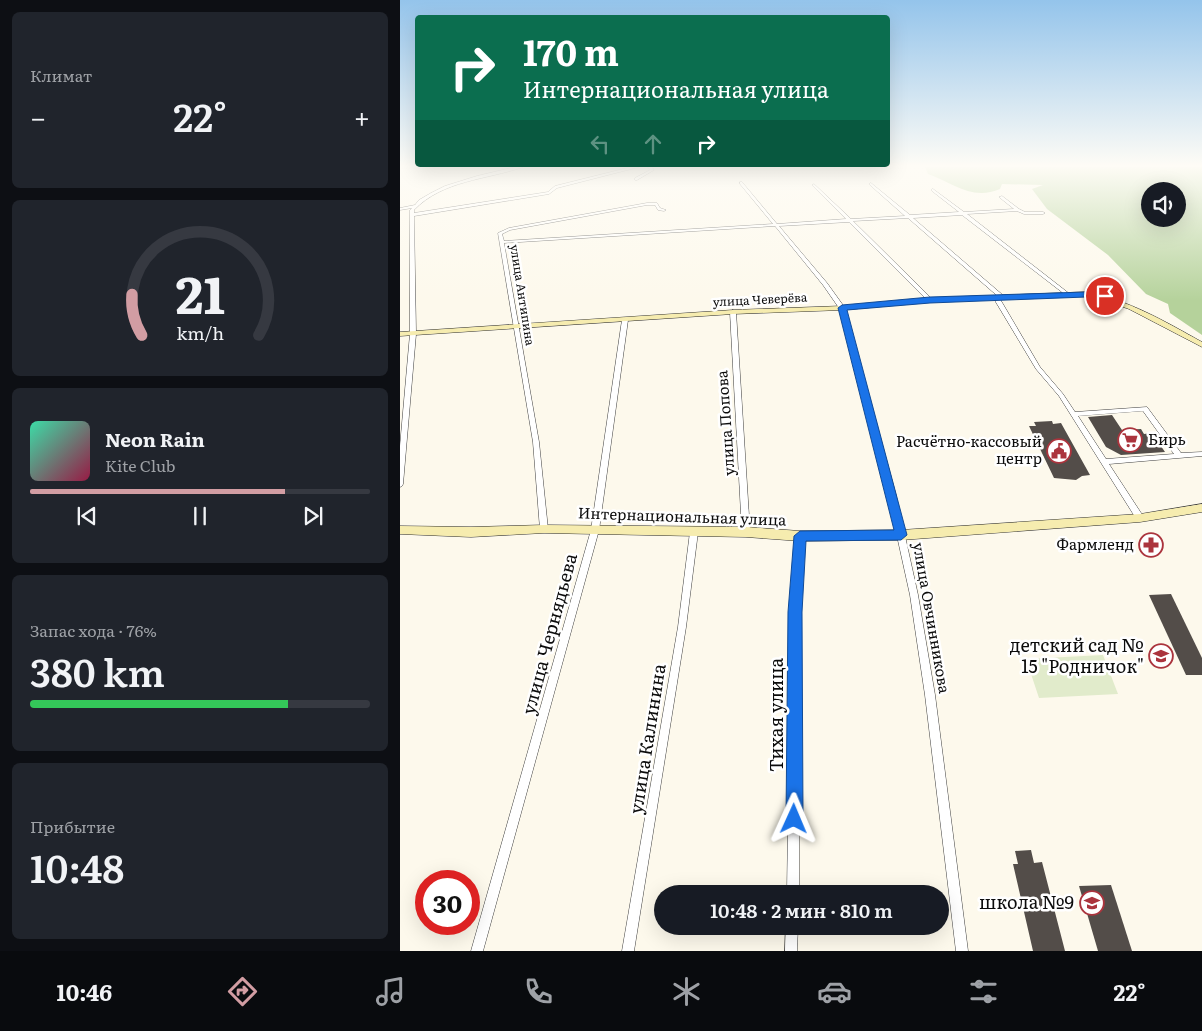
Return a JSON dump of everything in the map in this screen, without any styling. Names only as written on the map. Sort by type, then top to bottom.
[{"type":"street","points":[[400,484],[413,334],[413,211]]},
{"type":"street","points":[[412,215],[435,211]]},
{"type":"street","name":"улица Антипина","points":[[544,528],[536,442],[500,233],[509,229],[606,211]]},
{"type":"street","name":"улица Овчинникова","points":[[763,211],[842,308],[901,535],[914,595],[930,695],[962,951]]},
{"type":"street","points":[[841,211],[930,300]]},
{"type":"street","points":[[903,211],[1000,298],[1038,368],[1061,394],[1140,518]]},
{"type":"street","points":[[962,211],[1069,295]]},
{"type":"street","points":[[502,242],[1000,211]]},
{"type":"street","points":[[1021,211],[1043,213]]},
{"type":"street","name":"улица Чеверёва","points":[[400,334],[733,312],[842,308],[930,300],[1069,295],[1105,296],[1202,345]]},
{"type":"street","name":"улица Попова","points":[[733,312],[746,532]]},
{"type":"street","name":"улица Чернядьева","points":[[477,951],[595,530],[625,320]]},
{"type":"street","points":[[1073,414],[1145,408],[1179,456]]},
{"type":"street","points":[[1104,462],[1202,454]]},
{"type":"street","name":"Интернациональная улица","points":[[400,530],[471,532],[544,528],[746,532],[800,536],[901,535],[1140,518],[1202,508]]},
{"type":"street","name":"улица Калинина","points":[[628,951],[681,636],[694,532]]},
{"type":"street","name":"Тихая улица","points":[[793,885],[795,612],[800,536]]},
{"type":"street","points":[[791,951],[792,935]]},
{"type":"green space","points":[[1050,211],[1141,211],[1141,227],[1186,227],[1186,211],[1202,211],[1202,335],[1170,313],[1168,304],[1146,294],[1108,255]]},
{"type":"green space","points":[[1103,655],[1118,694],[1039,698],[1026,659]]},
{"type":"building","name":"Бирь","points":[[1112,415],[1122,430],[1141,429],[1144,434],[1152,433],[1165,452],[1121,455],[1106,447],[1088,417]]},
{"type":"building","name":"Расчётно-кассовый центр","points":[[1052,421],[1053,424],[1061,423],[1090,475],[1082,476],[1076,480],[1054,478],[1029,426],[1036,426],[1034,422]]},
{"type":"building","name":"детский сад № 15 \"Родничок\"","points":[[1171,594],[1202,658],[1202,675],[1186,675],[1149,595]]},
{"type":"building","name":"школа №9","points":[[1031,850],[1034,863],[1042,862],[1065,951],[1033,951],[1013,864],[1018,864],[1015,851]]},
{"type":"building","name":"школа №9","points":[[1111,885],[1132,951],[1098,951],[1079,886]]},
{"type":"place","name":"Бирь","points":[[1130,440]]},
{"type":"place","name":"Расчётно-кассовый центр","points":[[1059,451]]},
{"type":"place","name":"Фармленд","points":[[1151,545]]},
{"type":"place","name":"детский сад № 15 \"Родничок\"","points":[[1161,656]]},
{"type":"place","name":"школа №9","points":[[1092,903]]},
{"type":"route","points":[[794,819],[795,612],[800,536],[901,535],[842,308],[930,300],[997,299],[1086,294],[1105,296]]}]
